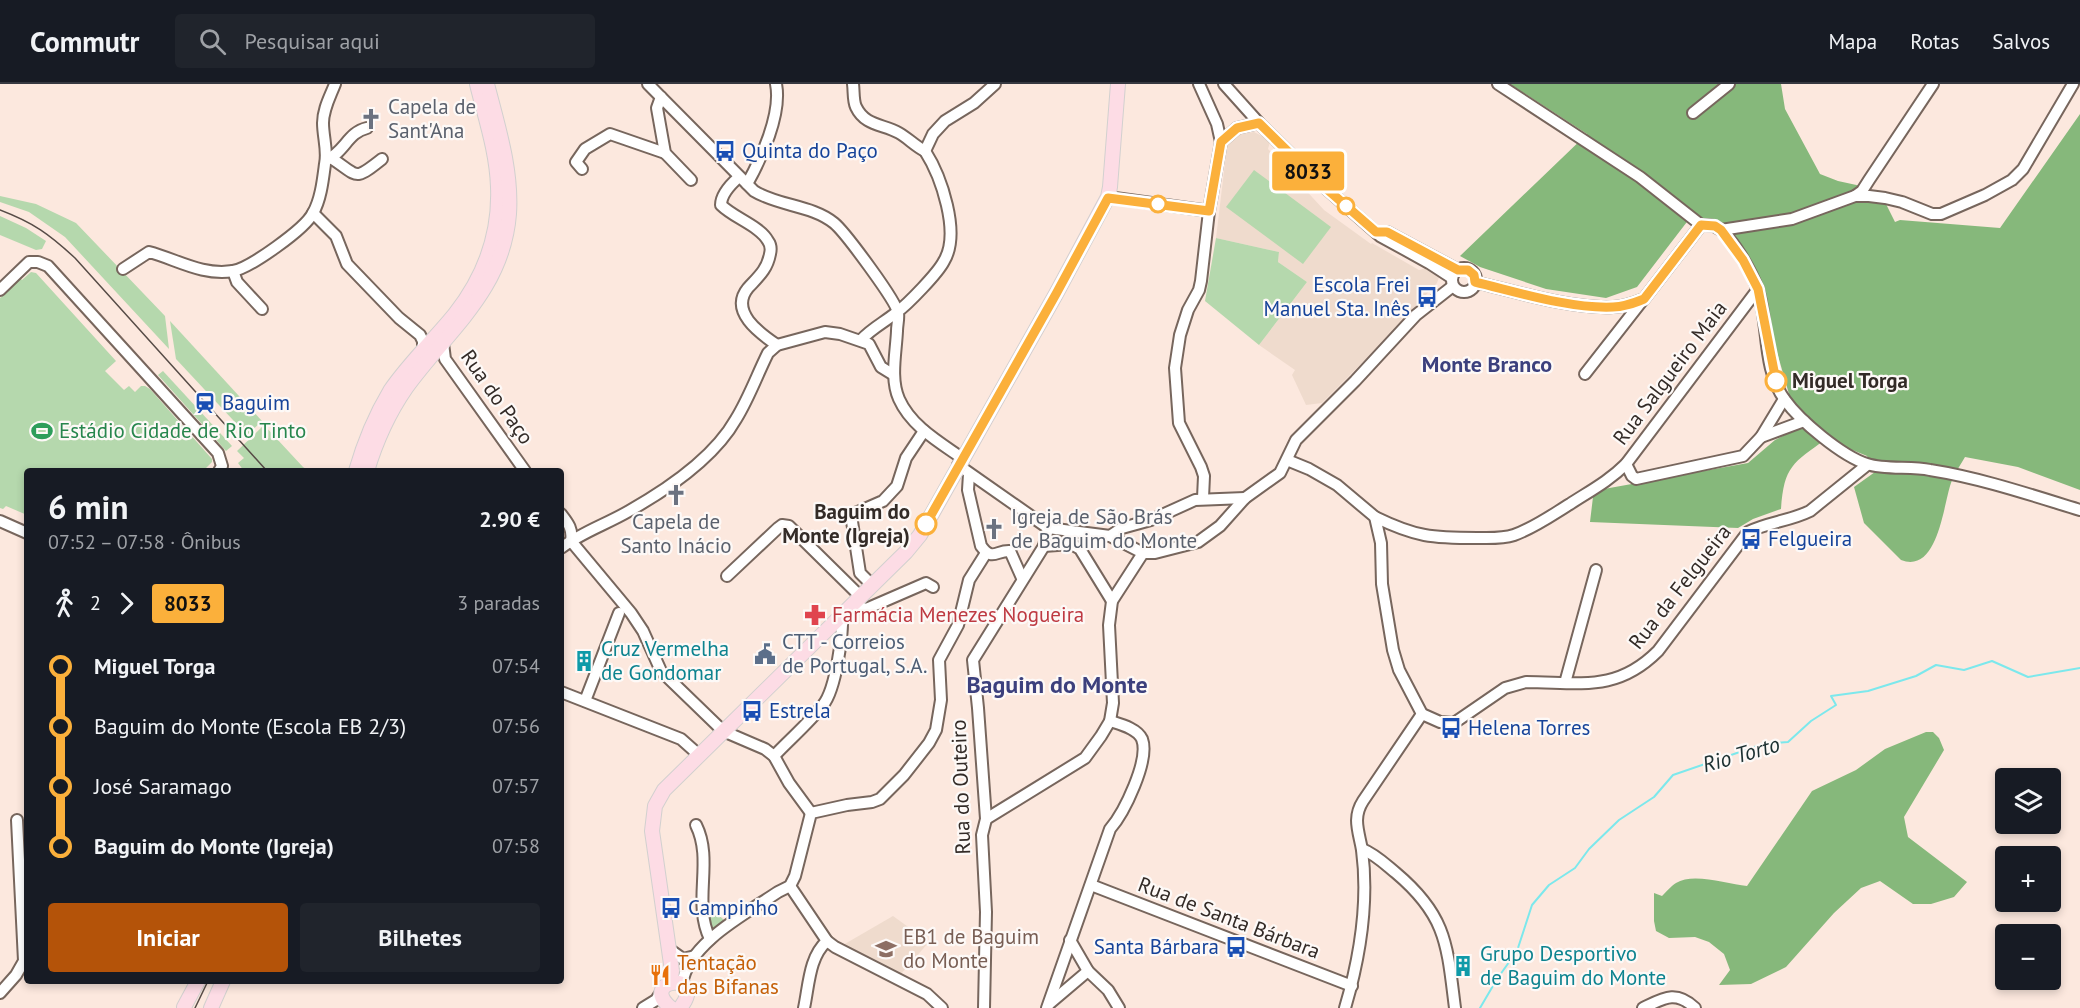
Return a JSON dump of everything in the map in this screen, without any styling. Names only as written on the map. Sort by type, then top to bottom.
[{"type":"main road","points":[[357,468],[381,408],[403,374],[470,293],[486,262],[495,232],[498,205],[497,172],[477,84]]},
{"type":"main road","points":[[369,468],[383,426],[395,405],[417,374],[475,305],[494,273],[507,225],[508,177],[487,84]]},
{"type":"main road","points":[[669,996],[669,949],[652,831],[653,816],[664,790],[906,552],[920,535],[963,466],[1108,198],[1118,84]]},
{"type":"main road","points":[[184,1008],[196,984]]},
{"type":"main road","points":[[211,1008],[220,987]]},
{"type":"street","points":[[123,269],[149,252],[187,267],[233,271],[256,261],[290,236],[313,213],[329,159],[323,123],[325,106],[335,84]]},
{"type":"street","points":[[648,84],[743,181],[762,196],[810,211],[835,224],[874,272],[898,311],[894,375],[898,399],[924,431],[963,466],[1048,528],[1110,536],[1143,553],[1155,553],[1190,544],[1206,537],[1220,526],[1245,498],[1280,472],[1296,440],[1356,381],[1416,315],[1445,291],[1454,278],[1465,269],[1472,272],[1475,282],[1472,289],[1466,292],[1458,291],[1454,278],[1376,232],[1320,183],[1259,123],[1224,84]]},
{"type":"street","points":[[776,84],[777,102],[774,118],[756,167],[743,181],[725,192],[720,201],[721,205],[754,227],[768,240],[771,249],[769,262],[762,275],[746,290],[741,300],[741,309],[761,334],[777,345]]},
{"type":"street","points":[[853,84],[855,105],[863,118],[868,122],[900,133],[917,148],[925,151],[934,166],[949,213],[949,248],[945,261],[898,311],[869,331],[861,340]]},
{"type":"street","points":[[925,151],[933,134],[945,121],[974,103],[995,84]]},
{"type":"street","points":[[1199,84],[1217,124],[1221,142],[1209,211],[1202,281],[1183,327],[1175,368],[1179,423],[1204,476],[1203,498]]},
{"type":"street","points":[[1498,84],[1640,177],[1701,225],[1715,226],[1721,230],[1743,260],[1758,289],[1771,362],[1784,399],[1804,421],[1833,444],[1868,465],[1928,469],[2080,510]]},
{"type":"street","points":[[1693,112],[1729,84]]},
{"type":"street","points":[[1855,196],[1866,185],[1933,84]]},
{"type":"street","points":[[1721,230],[1792,219],[1855,196],[1894,200],[1932,214],[1941,214],[1985,195],[2012,180],[2023,169],[2073,84]]},
{"type":"street","points":[[661,97],[657,108],[665,153]]},
{"type":"street","points":[[1221,142],[1237,128],[1259,123]]},
{"type":"street","points":[[329,159],[359,129],[367,128]]},
{"type":"street","points":[[582,169],[576,162],[585,149],[610,134],[665,153],[691,180]]},
{"type":"street","points":[[329,159],[355,175],[360,175],[382,159]]},
{"type":"street","points":[[1108,198],[1209,211]]},
{"type":"street","points":[[313,213],[336,236],[347,264],[399,318],[420,335],[423,341],[423,351]]},
{"type":"street","points":[[1585,374],[1701,225]]},
{"type":"street","points":[[0,290],[29,262],[38,262],[48,266],[218,453],[221,468]]},
{"type":"street","points":[[233,271],[237,282],[262,309]]},
{"type":"street","points":[[1475,282],[1576,304],[1613,308],[1631,305],[1644,299]]},
{"type":"street","name":"Rua Salgueiro Maia","points":[[1375,517],[1407,532],[1447,539],[1512,536],[1542,521],[1611,479],[1626,464],[1758,289]]},
{"type":"street","points":[[564,546],[666,488],[699,461],[736,420],[768,353],[777,345],[825,332],[840,334],[869,344],[881,367],[894,375]]},
{"type":"street","name":"Rua do Paço","points":[[443,343],[445,358],[523,468]]},
{"type":"street","points":[[1611,479],[1630,481],[1743,456],[1761,437],[1784,399]]},
{"type":"street","points":[[1761,437],[1804,421]]},
{"type":"street","points":[[872,585],[860,573],[851,515],[883,501],[897,486],[906,458],[924,431]]},
{"type":"street","points":[[1287,460],[1337,484],[1375,517],[1381,543],[1382,584],[1393,650],[1422,714],[1359,807],[1356,821],[1362,849],[1365,910],[1352,986],[1345,1008]]},
{"type":"street","points":[[1626,464],[1636,479]]},
{"type":"street","name":"Rua da Felgueira","points":[[1422,714],[1440,722],[1454,723],[1505,688],[1515,684],[1526,682],[1600,683],[1614,680],[1644,665],[1658,651],[1749,532],[1763,525],[1810,512],[1868,465]]},
{"type":"street","points":[[963,466],[981,546],[986,553],[993,555],[1010,551],[1022,578]]},
{"type":"street","points":[[1110,536],[1122,528],[1151,520],[1184,504],[1203,498],[1245,498]]},
{"type":"street","points":[[564,518],[573,532],[571,541]]},
{"type":"street","points":[[0,521],[24,532]]},
{"type":"street","points":[[727,576],[778,528],[785,525],[789,526],[851,605],[866,609],[926,583],[933,587]]},
{"type":"street","points":[[1048,528],[1044,546],[1071,544],[1080,549],[1112,601]]},
{"type":"street","points":[[571,541],[631,613],[643,631],[661,670],[723,731],[765,749],[774,756],[789,783],[811,813]]},
{"type":"street","name":"Rua do Outeiro","points":[[984,1008],[986,912],[982,835],[986,819],[973,660],[1044,546]]},
{"type":"street","points":[[669,996],[695,956],[710,939],[790,886],[811,813],[880,799],[904,775],[929,743],[936,730],[941,700],[939,660],[958,626],[969,580],[986,553]]},
{"type":"street","points":[[986,819],[1085,758],[1110,722],[1113,703],[1109,625],[1112,601],[1143,553]]},
{"type":"street","points":[[1565,683],[1596,570]]},
{"type":"street","points":[[774,756],[824,704],[831,691],[843,629],[851,605]]},
{"type":"street","points":[[585,701],[619,613]]},
{"type":"street","points":[[564,693],[681,739],[699,755]]},
{"type":"street","points":[[1048,1006],[1110,829],[1119,819],[1138,774],[1143,752],[1142,739],[1138,734],[1125,726],[1110,722]]},
{"type":"street","points":[[0,993],[16,975],[24,961],[24,907],[16,820]]},
{"type":"street","points":[[696,825],[700,833],[704,867],[701,894],[702,915],[710,939]]},
{"type":"street","points":[[1362,849],[1409,884],[1434,913],[1442,931],[1455,1008]]},
{"type":"street","name":"Rua de Santa Bárbara","points":[[1091,885],[1352,986]]},
{"type":"street","points":[[790,886],[827,941],[843,952],[927,994],[942,1008]]},
{"type":"street","points":[[1070,940],[1088,971],[1108,990],[1119,1008]]},
{"type":"street","points":[[804,1008],[814,958],[817,950],[827,941]]},
{"type":"street","points":[[669,949],[678,957],[695,956]]},
{"type":"street","points":[[1048,1006],[1088,971]]},
{"type":"street","points":[[220,987],[219,1001],[223,1008]]},
{"type":"street","points":[[1643,1008],[1668,997],[1679,997],[1688,1001],[1695,1008]]},
{"type":"shaded area","points":[[1254,132],[1268,139],[1270,142],[1268,149],[1324,210],[1371,244],[1419,270],[1427,268],[1439,277],[1437,283],[1376,349],[1322,403],[1306,405],[1292,375],[1295,370],[1259,345],[1307,282],[1278,262],[1279,252],[1216,238],[1227,146],[1240,134]]},
{"type":"shaded area","name":"EB1 de Baguim do Monte","points":[[893,916],[929,942],[900,975],[843,945]]},
{"type":"green space","points":[[1510,84],[1781,84],[1785,109],[1820,174],[1861,186],[1882,196],[1895,222],[1900,220],[2000,228],[2080,114],[2080,490],[2018,467],[1965,457],[1951,483],[1937,535],[1931,548],[1923,557],[1913,562],[1901,560],[1864,523],[1854,487],[1875,472],[1867,456],[1826,439],[1792,467],[1785,483],[1781,509],[1753,519],[1738,528],[1590,522],[1593,497],[1604,489],[1748,463],[1775,440],[1796,429],[1804,415],[1791,401],[1751,262],[1731,236],[1710,221],[1693,214],[1637,287],[1606,298],[1546,289],[1480,267],[1460,256],[1587,134]]},
{"type":"green space","points":[[1254,170],[1331,227],[1303,264],[1226,207]]},
{"type":"green space","points":[[0,196],[36,204],[76,223],[165,316],[169,349],[65,237],[29,212],[0,202]]},
{"type":"green space","points":[[0,216],[26,228],[46,241],[42,249],[36,250],[0,235]]},
{"type":"green space","points":[[1216,238],[1279,252],[1278,262],[1307,282],[1259,345],[1205,301]]},
{"type":"green space","name":"Estádio Cidade de Rio Tinto","points":[[31,272],[36,273],[116,361],[105,371],[124,390],[129,386],[135,392],[141,386],[150,389],[212,459],[212,462],[206,468],[24,468],[24,514],[6,506],[3,509],[0,508],[0,298],[20,278],[22,280]]},
{"type":"green space","points":[[170,321],[262,421],[247,435],[176,359]]},
{"type":"green space","points":[[163,371],[232,446],[226,451],[158,375]]},
{"type":"green space","points":[[264,425],[304,468],[242,468],[238,463],[244,458],[237,451]]},
{"type":"green space","points":[[1926,732],[1933,732],[1939,738],[1944,750],[1904,817],[1908,837],[1967,882],[1954,897],[1931,904],[1913,904],[1880,881],[1861,888],[1834,913],[1786,967],[1751,984],[1719,985],[1730,970],[1724,954],[1709,942],[1695,937],[1669,938],[1656,931],[1654,893],[1662,896],[1676,883],[1691,879],[1747,886],[1812,791],[1856,770],[1885,749]]},
{"type":"green space","points":[[705,902],[725,921],[709,932]]},
{"type":"waterway","name":"Rio Torto","points":[[1480,1008],[1517,951],[1532,905],[1549,885],[1575,868],[1589,849],[1619,820],[1654,797],[1673,775],[1763,744],[1788,742],[1811,721],[1836,705],[1831,696],[1868,691],[1916,676],[1936,665],[1964,670],[1992,661],[2028,677],[2080,668]]},
{"type":"tram line","points":[[0,210],[40,230],[75,258],[264,468]]},
{"type":"tram line","points":[[195,1008],[207,984]]},
{"type":"bus line","name":"8033","points":[[926,524],[1108,198],[1209,211],[1221,142],[1237,128],[1259,123],[1320,183],[1376,232],[1387,232],[1458,270],[1465,269],[1472,272],[1475,282],[1576,304],[1613,308],[1631,305],[1644,299],[1701,225],[1715,226],[1733,245],[1758,289],[1776,381]]},
{"type":"place","name":"Capela de Sant'Ana","points":[[371,119]]},
{"type":"place","name":"Quinta do Paço","points":[[725,151]]},
{"type":"place","name":"Escola Frei Manuel Sta. Inês","points":[[1427,297]]},
{"type":"place","name":"Miguel Torga","points":[[1776,381]]},
{"type":"place","name":"Baguim","points":[[205,403]]},
{"type":"place","name":"Estádio Cidade de Rio Tinto","points":[[42,431]]},
{"type":"place","name":"Capela de Santo Inácio","points":[[676,495]]},
{"type":"place","name":"Baguim do Monte (Igreja)","points":[[926,524]]},
{"type":"place","name":"Igreja de São Brás de Baguim do Monte","points":[[994,529]]},
{"type":"place","name":"Felgueira","points":[[1751,539]]},
{"type":"place","name":"Farmácia Menezes Nogueira","points":[[815,615]]},
{"type":"place","name":"CTT - Correios de Portugal, S.A.","points":[[765,654]]},
{"type":"place","name":"Cruz Vermelha de Gondomar","points":[[584,661]]},
{"type":"place","name":"Estrela","points":[[752,711]]},
{"type":"place","name":"Helena Torres","points":[[1451,728]]},
{"type":"place","name":"Campinho","points":[[671,908]]},
{"type":"place","name":"Santa Bárbara","points":[[1236,947]]},
{"type":"place","name":"EB1 de Baguim do Monte","points":[[886,949]]},
{"type":"place","name":"Grupo Desportivo de Baguim do Monte","points":[[1463,966]]},
{"type":"place","name":"Tentação das Bifanas","points":[[660,975]]},
{"type":"district","name":"Monte Branco","points":[[1487,364]]},
{"type":"district","name":"Baguim do Monte","points":[[1057,685]]}]
